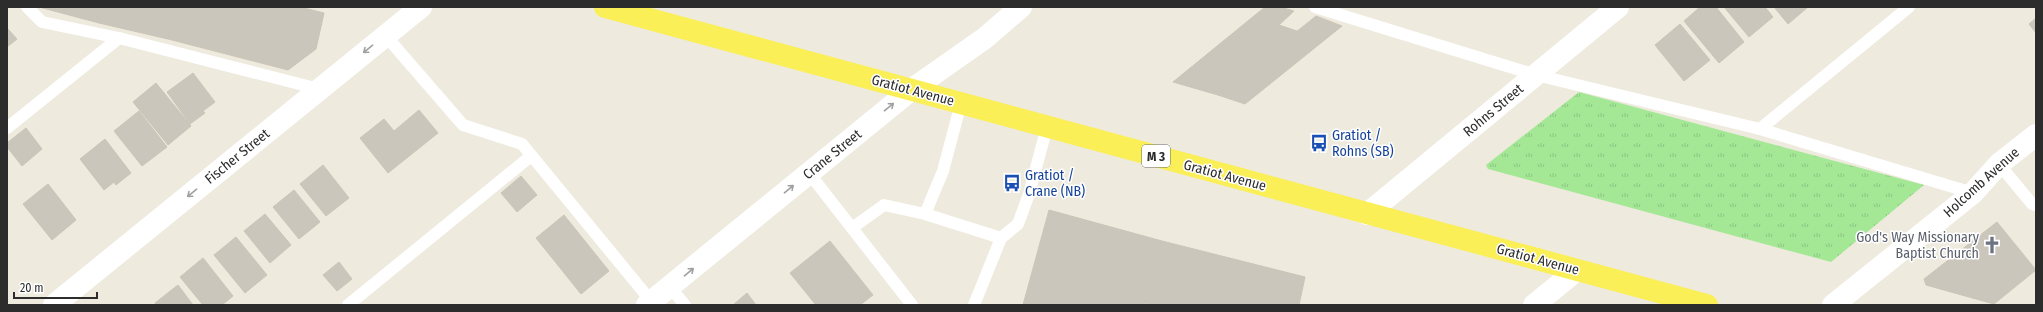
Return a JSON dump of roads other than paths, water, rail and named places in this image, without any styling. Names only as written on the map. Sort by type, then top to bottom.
[{"type":"main road","name":"Gratiot Avenue","points":[[605,7],[1707,305]]},
{"type":"street","name":"Fischer Street","points":[[54,305],[384,35],[421,7]]},
{"type":"street","name":"Crane Street","points":[[649,303],[670,288],[911,90],[985,38],[1021,7]]},
{"type":"street","name":"Rohns Street","points":[[1367,214],[1618,7]]},
{"type":"street","name":"Holcomb Avenue","points":[[1833,305],[1973,193],[1999,164],[2036,134]]},
{"type":"street","points":[[1534,305],[1577,270]]},
{"type":"lane","points":[[27,7],[42,22],[119,38],[319,89]]},
{"type":"lane","points":[[1760,129],[1909,7]]},
{"type":"lane","points":[[1323,8],[1536,75],[1760,129],[1973,193]]},
{"type":"lane","points":[[384,35],[463,125],[522,144],[649,303]]},
{"type":"lane","points":[[7,128],[119,38]]},
{"type":"lane","points":[[925,214],[943,171],[961,103]]},
{"type":"lane","points":[[974,305],[1001,238],[1018,224],[1029,194],[1047,127]]},
{"type":"lane","points":[[348,305],[531,156]]},
{"type":"lane","points":[[1999,164],[2032,204],[2036,205]]},
{"type":"lane","points":[[809,173],[912,305]]},
{"type":"lane","points":[[852,228],[884,205],[925,214],[1001,238]]},
{"type":"lane","points":[[670,288],[685,305]]},
{"type":"place","name":"Gratiot / Rohns (SB)","points":[[1319,143]]},
{"type":"place","name":"Gratiot / Crane (NB)","points":[[1012,183]]},
{"type":"place","name":"God's Way Missionary Baptist Church","points":[[1992,245]]}]
